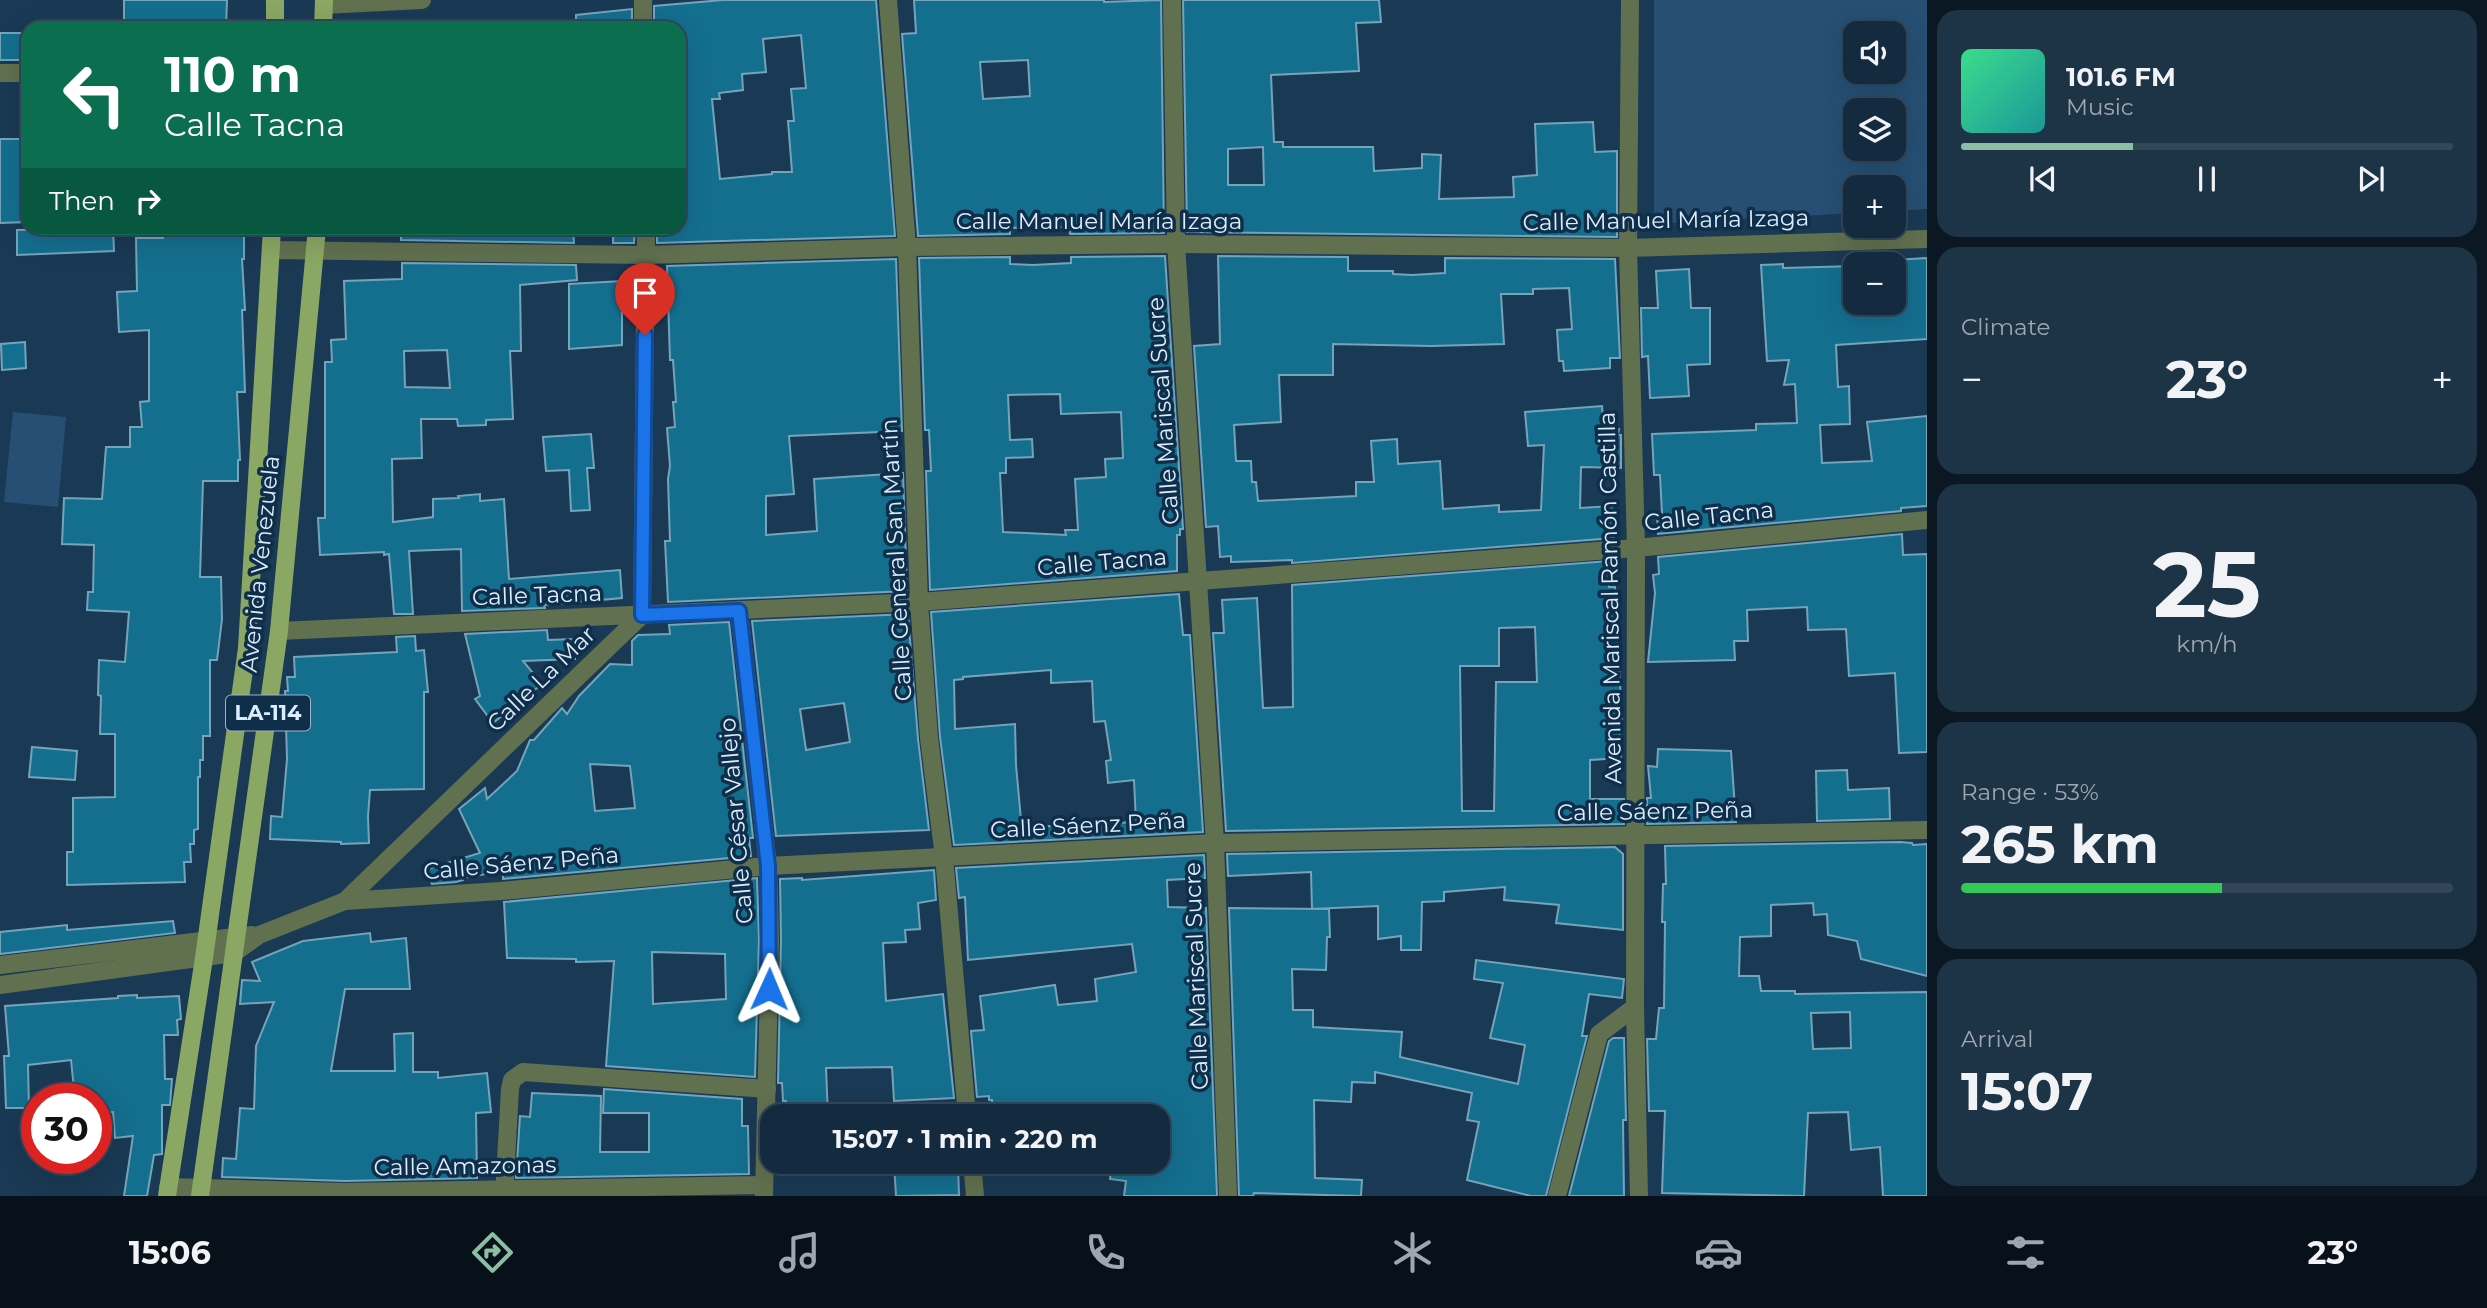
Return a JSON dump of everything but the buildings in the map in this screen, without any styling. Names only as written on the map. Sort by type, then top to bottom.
[{"type":"main road","points":[[275,0],[275,21]]},
{"type":"main road","points":[[323,21],[324,3]]},
{"type":"main road","name":"Avenida Venezuela","points":[[168,1191],[247,648],[272,235]]},
{"type":"main road","name":"Avenida Venezuela","points":[[200,1192],[279,631],[317,235]]},
{"type":"street","points":[[324,3],[422,0]]},
{"type":"street","points":[[643,0],[643,21]]},
{"type":"street","name":"Calle General San Martín","points":[[888,0],[907,247],[919,602],[929,738],[944,857],[966,1104]]},
{"type":"street","name":"Calle Mariscal Sucre","points":[[1172,0],[1176,244],[1215,843],[1228,1196]]},
{"type":"street","name":"Avenida Mariscal Ramón Castilla","points":[[1630,0],[1628,248],[1636,548],[1636,1007],[1639,1196]]},
{"type":"street","points":[[0,73],[21,73]]},
{"type":"street","points":[[642,615],[646,235]]},
{"type":"street","name":"Calle Manuel María Izaga","points":[[272,250],[646,255],[907,247],[1176,244],[1628,248],[1927,239]]},
{"type":"street","name":"Calle Tacna","points":[[279,631],[919,602],[1636,548],[1927,520]]},
{"type":"street","name":"Calle César Vallejo","points":[[739,611],[768,866],[770,939],[763,1190]]},
{"type":"street","name":"Calle La Mar","points":[[345,901],[642,615]]},
{"type":"street","name":"Calle Sáenz Peña","points":[[0,985],[204,958],[345,901],[501,891],[768,866],[1215,843],[1927,830]]},
{"type":"street","name":"Calle Sáenz Peña","points":[[0,965],[206,939],[236,944]]},
{"type":"street","points":[[1557,1196],[1599,1034],[1636,1007]]},
{"type":"street","points":[[505,1193],[510,1089],[512,1080],[518,1074],[533,1072],[767,1089]]},
{"type":"street","points":[[973,1174],[975,1196]]},
{"type":"street","name":"Calle Amazonas","points":[[168,1191],[345,1194],[763,1190]]},
{"type":"shaded area","points":[[1654,0],[1927,0],[1927,209],[1906,210],[1906,175],[1843,175],[1843,214],[1654,224]]},
{"type":"shaded area","points":[[13,412],[66,417],[58,507],[4,502]]},
{"type":"route","points":[[645,335],[642,615],[739,611],[768,866],[769,989]]}]
